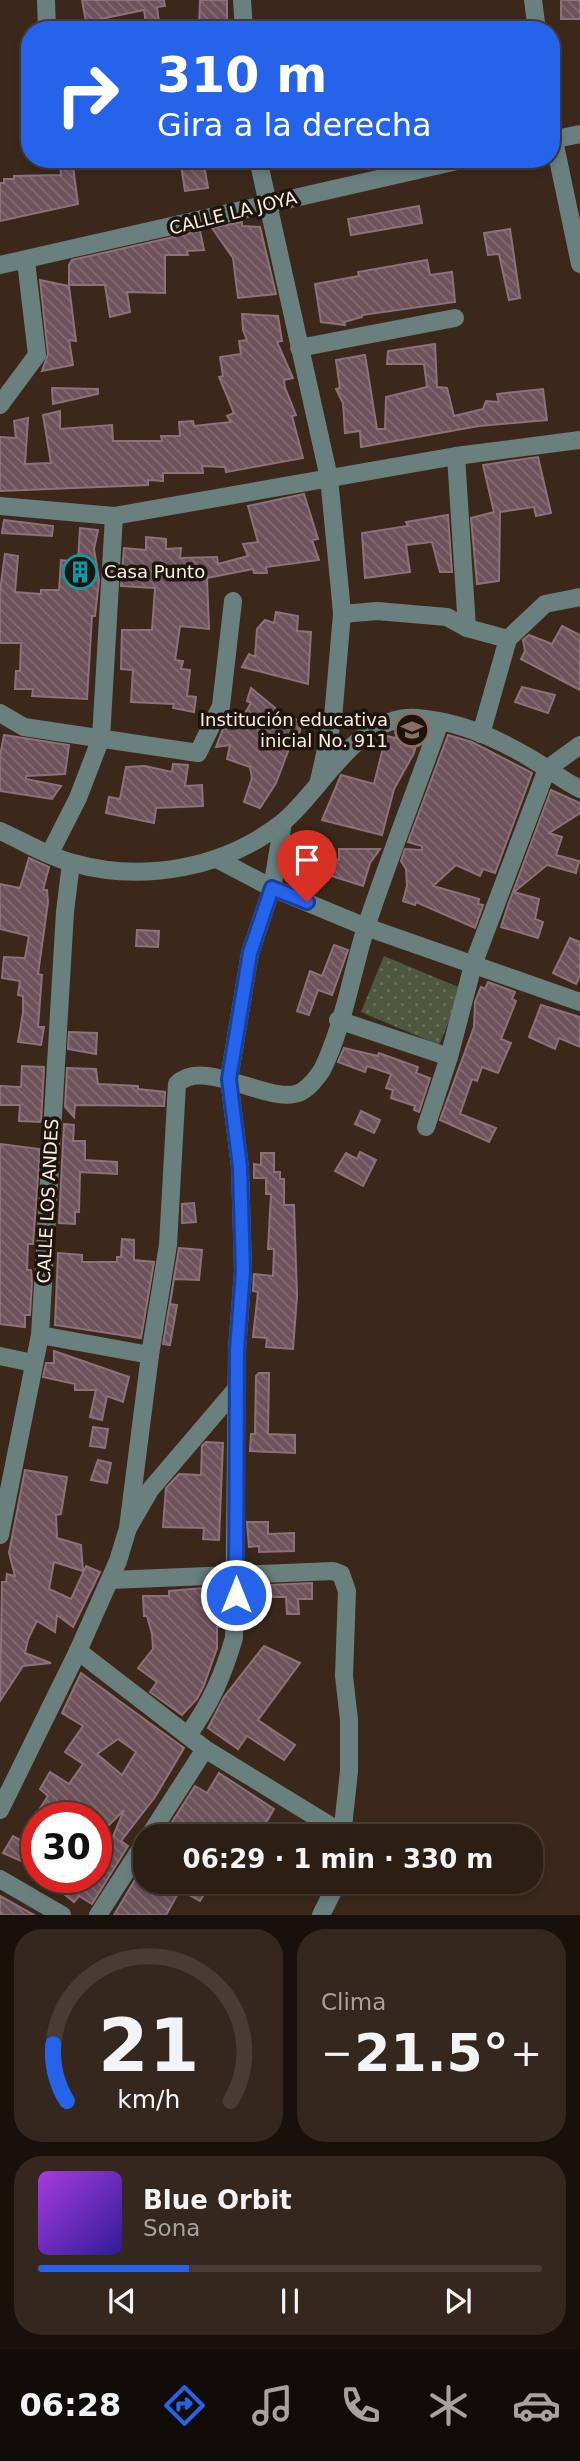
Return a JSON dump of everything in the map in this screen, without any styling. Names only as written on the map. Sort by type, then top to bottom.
[{"type":"street","points":[[46,0],[47,21]]},
{"type":"street","points":[[243,0],[244,21]]},
{"type":"street","points":[[533,0],[536,21]]},
{"type":"street","points":[[560,135],[580,134]]},
{"type":"street","points":[[560,160],[580,264]]},
{"type":"street","points":[[260,168],[329,478],[342,614],[333,718],[319,781]]},
{"type":"street","name":"CALLE LA JOYA","points":[[0,265],[268,207],[429,168]]},
{"type":"street","points":[[0,405],[37,355],[26,261]]},
{"type":"street","points":[[299,348],[455,318]]},
{"type":"street","points":[[0,506],[114,516],[456,456],[580,440]]},
{"type":"street","points":[[456,456],[467,628]]},
{"type":"street","points":[[50,853],[78,798],[101,738],[114,516]]},
{"type":"street","points":[[481,733],[508,639],[545,604],[580,597]]},
{"type":"street","points":[[0,713],[24,727],[198,753],[221,706],[233,601]]},
{"type":"street","points":[[342,614],[377,611],[447,617],[467,628],[508,639]]},
{"type":"street","points":[[0,831],[71,863],[130,873],[167,871],[218,859],[283,822],[364,736],[388,723],[414,717],[481,733],[580,789]]},
{"type":"street","points":[[128,1528],[150,1354],[168,1245],[177,1084],[186,1077],[229,1079],[264,1091],[289,1094],[303,1091],[321,1071],[366,927],[440,722]]},
{"type":"street","points":[[426,1127],[449,1057],[473,965],[547,769],[580,745]]},
{"type":"street","points":[[188,1735],[210,1705],[224,1675],[234,1638],[237,1388],[243,1271],[240,1167],[229,1079],[250,953],[272,888],[283,822]]},
{"type":"street","points":[[218,859],[272,888],[366,927],[580,1002]]},
{"type":"street","name":"CALLE LOS ANDES","points":[[0,1535],[40,1335],[65,912],[71,863]]},
{"type":"street","points":[[338,1020],[449,1057]]},
{"type":"street","points":[[40,1335],[150,1354]]},
{"type":"street","points":[[0,1356],[33,1363]]},
{"type":"street","points":[[0,1811],[78,1651],[110,1580],[128,1528],[150,1490],[237,1388]]},
{"type":"street","points":[[110,1580],[334,1571],[341,1574],[347,1591],[344,1676],[349,1720],[349,1771],[343,1824]]},
{"type":"street","points":[[78,1651],[205,1749],[326,1824]]},
{"type":"street","points":[[157,1824],[205,1749]]},
{"type":"street","points":[[98,1915],[133,1861]]},
{"type":"street","points":[[2,1883],[62,1915]]},
{"type":"street","points":[[321,1915],[332,1894]]},
{"type":"green space","points":[[384,956],[463,989],[439,1045],[361,1012]]},
{"type":"building","points":[[82,0],[164,0],[165,6],[157,7],[159,21],[146,21],[144,10],[86,21]]},
{"type":"building","points":[[200,0],[227,0],[227,21],[199,21]]},
{"type":"building","points":[[561,0],[580,0],[580,19],[561,19]]},
{"type":"building","points":[[61,168],[73,168],[78,204],[0,221],[0,183],[4,183],[4,179],[14,179],[14,176],[61,175]]},
{"type":"building","points":[[181,168],[205,168],[208,188],[185,191]]},
{"type":"building","points":[[419,206],[422,223],[351,235],[348,219]]},
{"type":"building","points":[[242,222],[242,226],[260,227],[276,294],[238,298],[233,258],[212,228]]},
{"type":"building","points":[[510,229],[520,298],[509,300],[499,254],[488,255],[484,233]]},
{"type":"building","points":[[200,231],[204,250],[187,251],[188,255],[165,255],[165,293],[127,292],[130,312],[110,317],[105,285],[69,285],[69,265],[72,260]]},
{"type":"building","points":[[427,260],[430,275],[452,272],[455,302],[362,315],[344,322],[345,325],[321,322],[315,284],[359,276],[358,272]]},
{"type":"building","points":[[40,280],[69,286],[76,341],[69,340],[73,365],[42,371],[48,354]]},
{"type":"building","points":[[242,314],[278,316],[282,341],[277,342],[293,378],[284,380],[285,388],[296,415],[292,416],[303,458],[226,472],[225,467],[202,466],[203,473],[163,473],[163,481],[148,480],[148,485],[0,491],[0,437],[16,438],[14,421],[28,418],[25,464],[51,463],[43,415],[60,411],[60,429],[112,425],[113,441],[162,441],[161,436],[180,436],[179,422],[193,421],[194,426],[231,422],[227,416],[234,413],[219,377],[223,376],[220,357],[241,354],[239,341],[247,340]]},
{"type":"building","points":[[435,344],[437,387],[447,388],[454,416],[483,409],[486,401],[499,402],[497,394],[543,389],[547,420],[479,426],[361,447],[360,431],[345,433],[343,403],[336,389],[340,388],[336,360],[365,355],[377,429],[385,429],[386,397],[427,387],[424,364],[387,364],[388,351]]},
{"type":"building","points":[[52,388],[98,389],[98,394],[53,404]]},
{"type":"building","points":[[538,457],[551,513],[536,516],[534,507],[500,512],[499,581],[477,584],[471,518],[494,512],[483,465]]},
{"type":"building","points":[[304,494],[318,539],[312,540],[319,560],[266,567],[267,573],[254,573],[253,569],[207,578],[209,629],[180,626],[175,660],[183,661],[181,669],[190,670],[187,696],[196,697],[194,712],[173,708],[174,704],[131,702],[133,670],[121,669],[122,630],[152,630],[155,588],[121,586],[124,548],[146,550],[146,537],[166,539],[166,549],[181,548],[180,558],[217,557],[218,564],[248,556],[243,544],[258,542],[248,506]]},
{"type":"building","points":[[448,515],[452,572],[440,572],[432,542],[406,545],[410,572],[365,578],[362,533],[408,526],[406,522]]},
{"type":"building","points":[[4,520],[53,526],[52,536],[2,533]]},
{"type":"building","points":[[80,528],[98,530],[94,549],[99,580],[95,616],[92,616],[87,699],[32,696],[33,689],[15,689],[16,671],[20,671],[21,643],[0,643],[0,591],[5,554],[18,556],[15,592],[41,594],[41,590],[59,590],[61,560],[78,562]]},
{"type":"building","points":[[276,612],[298,616],[297,631],[311,632],[308,684],[242,667],[249,654],[255,657],[257,629],[265,620],[274,623]]},
{"type":"building","points":[[562,626],[580,635],[580,690],[521,659],[525,651],[523,640],[529,635],[552,644]]},
{"type":"building","points":[[522,687],[555,695],[548,713],[515,702]]},
{"type":"building","points":[[251,688],[280,712],[278,715],[302,721],[298,739],[293,738],[276,783],[260,808],[244,802],[252,778],[250,767],[227,759],[230,745],[216,747],[225,724],[237,727],[251,703],[247,701]]},
{"type":"building","points":[[420,730],[414,753],[394,789],[382,835],[322,820],[341,775],[374,784],[386,736],[401,739],[403,731]]},
{"type":"building","points":[[4,735],[69,745],[65,774],[26,776],[26,779],[61,786],[52,799],[0,791],[0,756]]},
{"type":"building","points":[[448,735],[472,742],[532,773],[495,873],[483,869],[480,876],[456,865],[433,886],[479,899],[478,904],[483,905],[475,928],[416,902],[415,905],[403,901],[407,886],[406,869],[401,861],[405,849],[422,850],[422,846],[408,842]]},
{"type":"building","points":[[173,764],[188,765],[185,786],[202,785],[203,806],[156,808],[154,823],[106,813],[109,797],[120,799],[126,767],[145,766],[172,772]]},
{"type":"building","points":[[551,790],[580,803],[580,813],[549,833],[562,837],[556,855],[579,861],[576,873],[547,865],[514,892],[539,899],[535,919],[543,922],[538,938],[501,927]]},
{"type":"building","points":[[339,849],[380,849],[370,863],[363,886],[313,870],[316,855],[339,860]]},
{"type":"building","points":[[29,858],[49,867],[43,890],[47,890],[48,902],[38,974],[42,975],[38,1027],[44,1027],[41,1045],[18,1042],[23,1013],[23,996],[18,995],[20,981],[2,978],[4,957],[25,958],[29,936],[0,929],[0,884],[20,888]]},
{"type":"building","points":[[137,930],[159,931],[158,947],[136,946]]},
{"type":"building","points":[[570,938],[580,942],[580,976],[576,984],[553,973]]},
{"type":"building","points":[[334,945],[348,950],[332,995],[318,990],[309,1015],[297,1011],[310,971],[322,976]]},
{"type":"building","points":[[488,982],[515,992],[512,999],[516,1001],[501,1039],[511,1043],[498,1073],[482,1067],[477,1081],[472,1079],[460,1114],[496,1128],[489,1142],[440,1120],[474,1027],[475,1002],[481,987],[485,989]]},
{"type":"building","points":[[541,1005],[580,1017],[580,1047],[559,1038],[555,1049],[529,1037]]},
{"type":"building","points":[[69,1032],[97,1033],[96,1054],[68,1049]]},
{"type":"building","points":[[344,1048],[378,1056],[379,1053],[418,1067],[416,1073],[430,1078],[419,1112],[414,1110],[415,1106],[391,1098],[393,1090],[386,1088],[391,1074],[367,1066],[365,1072],[338,1062]]},
{"type":"building","points":[[22,1066],[44,1067],[41,1122],[19,1121],[20,1105],[0,1105],[0,1086],[21,1087]]},
{"type":"building","points":[[67,1068],[96,1069],[98,1084],[138,1086],[138,1089],[165,1092],[164,1106],[75,1105],[74,1117],[65,1107]]},
{"type":"building","points":[[361,1111],[380,1120],[374,1133],[355,1124]]},
{"type":"building","points":[[64,1124],[74,1125],[73,1141],[85,1141],[85,1160],[117,1162],[117,1174],[80,1172],[79,1212],[75,1212],[75,1224],[59,1223]]},
{"type":"building","points":[[0,1144],[40,1149],[33,1244],[28,1244],[27,1270],[31,1270],[32,1281],[30,1315],[25,1315],[25,1327],[0,1324]]},
{"type":"building","points":[[360,1152],[376,1160],[363,1186],[335,1171],[346,1153],[357,1159]]},
{"type":"building","points":[[261,1153],[274,1153],[274,1172],[280,1172],[280,1179],[284,1179],[284,1205],[294,1205],[297,1296],[293,1349],[266,1347],[267,1338],[253,1337],[258,1292],[253,1291],[254,1274],[273,1276],[274,1249],[268,1249],[271,1194],[266,1194],[266,1178],[254,1178],[254,1164],[261,1165]]},
{"type":"building","points":[[194,1203],[196,1222],[182,1223],[182,1204]]},
{"type":"building","points":[[122,1239],[134,1240],[134,1260],[154,1262],[141,1338],[55,1325],[58,1253],[82,1255],[82,1262],[117,1262],[117,1257],[121,1257]]},
{"type":"building","points":[[179,1248],[202,1250],[199,1280],[174,1279],[170,1304],[177,1305],[170,1345],[163,1344]]},
{"type":"building","points":[[54,1351],[129,1377],[123,1402],[107,1396],[102,1420],[90,1417],[96,1390],[75,1390],[75,1384],[43,1377],[46,1363],[54,1363]]},
{"type":"building","points":[[259,1373],[269,1373],[268,1434],[295,1435],[295,1453],[250,1451],[251,1434],[255,1434],[256,1376]]},
{"type":"building","points":[[93,1427],[108,1429],[105,1448],[90,1446]]},
{"type":"building","points":[[206,1442],[223,1443],[219,1540],[203,1539],[204,1528],[163,1527],[166,1488],[179,1474],[201,1475],[202,1446]]},
{"type":"building","points":[[98,1460],[111,1463],[107,1483],[91,1480]]},
{"type":"building","points":[[25,1470],[67,1477],[61,1514],[56,1515],[57,1538],[81,1545],[83,1571],[54,1562],[49,1589],[71,1599],[86,1566],[100,1572],[73,1627],[57,1615],[55,1632],[37,1621],[28,1639],[25,1653],[51,1663],[23,1666],[0,1701],[2,1582],[6,1582],[7,1574],[15,1576],[9,1553]]},
{"type":"building","points":[[247,1522],[268,1522],[268,1534],[294,1533],[294,1551],[259,1552],[259,1546],[249,1547]]},
{"type":"building","points":[[312,1583],[312,1599],[298,1599],[299,1614],[287,1614],[286,1597],[270,1597],[270,1585]]},
{"type":"building","points":[[216,1587],[216,1609],[223,1609],[223,1627],[217,1627],[217,1648],[204,1685],[197,1699],[182,1715],[150,1692],[157,1682],[138,1668],[153,1649],[152,1634],[147,1616],[144,1616],[143,1596],[169,1596],[169,1591]]},
{"type":"building","points":[[264,1646],[300,1663],[258,1720],[295,1745],[284,1760],[247,1736],[238,1749],[208,1728],[224,1697]]},
{"type":"building","points":[[81,1673],[184,1748],[155,1797],[121,1841],[128,1846],[112,1872],[112,1839],[124,1810],[112,1822],[112,1802],[44,1802],[48,1796],[40,1789],[50,1772],[69,1784],[83,1764],[65,1752],[83,1726],[62,1713]],"holes":[[[118,1739],[136,1752],[122,1775],[97,1754]]]},
{"type":"building","points":[[219,1773],[274,1809],[265,1824],[171,1824],[195,1786],[207,1793]]},
{"type":"building","points":[[13,1836],[21,1840],[21,1861],[3,1853]]},
{"type":"building","points":[[133,1883],[133,1894],[178,1894],[166,1915],[114,1915]]},
{"type":"building","points":[[63,1893],[99,1893],[92,1904],[79,1896],[74,1902]]},
{"type":"building","points":[[187,1894],[204,1894],[200,1901]]},
{"type":"building","points":[[0,1896],[13,1903],[34,1915],[0,1915]]},
{"type":"place","name":"Casa Punto","points":[[80,572]]},
{"type":"place","name":"Institución educativa inicial No. 911","points":[[412,730]]},
{"type":"route","points":[[236,1595],[237,1350],[243,1271],[240,1167],[229,1079],[250,953],[272,888],[307,902]]}]
